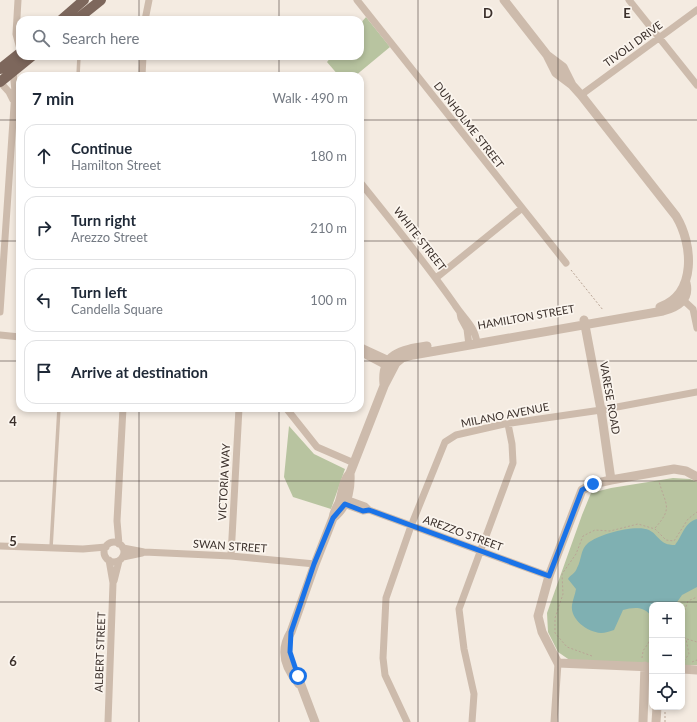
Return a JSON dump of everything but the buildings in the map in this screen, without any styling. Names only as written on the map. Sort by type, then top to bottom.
[{"type":"main road","points":[[66,16],[84,0]]},
{"type":"main road","points":[[81,16],[101,0]]},
{"type":"main road","points":[[0,69],[16,56]]},
{"type":"main road","points":[[0,82],[27,60]]},
{"type":"street","points":[[17,16],[18,0]]},
{"type":"street","points":[[144,0],[146,16]]},
{"type":"street","points":[[146,8],[149,0]]},
{"type":"street","name":"DUNHOLME STREET","points":[[357,0],[566,263]]},
{"type":"street","name":"HAMILTON STREET","points":[[390,366],[395,354],[406,349],[473,341],[634,314],[666,305],[681,298],[686,283],[690,260],[683,227],[676,216],[572,85],[563,67],[548,54],[504,0]]},
{"type":"street","points":[[629,0],[697,85]]},
{"type":"street","name":"TIVOLI DRIVE","points":[[581,95],[697,10]]},
{"type":"street","points":[[142,72],[144,60]]},
{"type":"street","points":[[0,312],[13,100],[15,91],[13,72]]},
{"type":"street","points":[[0,82],[9,92],[13,100]]},
{"type":"street","name":"WHITE STREET","points":[[364,187],[436,278],[460,312],[473,341]]},
{"type":"street","points":[[436,278],[521,208]]},
{"type":"street","points":[[681,298],[692,309],[697,328]]},
{"type":"street","name":"VARESE ROAD","points":[[584,322],[601,410],[611,480]]},
{"type":"street","points":[[0,335],[16,337]]},
{"type":"street","points":[[316,722],[299,684],[290,652],[291,632],[314,564],[333,518],[334,510],[343,501],[344,479],[350,473],[384,386],[383,378],[390,366],[367,356],[364,351]]},
{"type":"street","name":"MILANO AVENUE","points":[[407,722],[385,676],[383,658],[387,592],[411,526],[445,442],[456,435],[508,424],[601,410],[697,392]]},
{"type":"street","points":[[121,546],[117,522],[123,412]]},
{"type":"street","name":"VICTORIA WAY","points":[[231,556],[239,412]]},
{"type":"street","points":[[289,412],[318,447],[354,462]]},
{"type":"street","points":[[472,722],[474,694],[464,649],[459,609],[513,463],[512,444],[508,424]]},
{"type":"street","points":[[554,722],[558,664],[542,632],[538,616],[549,576],[582,490],[593,484],[674,469],[686,471],[697,476]]},
{"type":"street","name":"AREZZO STREET","points":[[343,501],[365,506],[369,510],[411,526],[549,576]]},
{"type":"street","points":[[0,546],[83,549],[108,545],[117,522]]},
{"type":"street","name":"SWAN STREET","points":[[108,545],[121,546],[144,552],[231,556],[314,564]]},
{"type":"street","name":"ALBERT STREET","points":[[108,545],[107,558],[113,583],[108,722]]},
{"type":"street","name":"ALBERT STREET","points":[[113,583],[121,559],[121,546]]},
{"type":"street","points":[[83,549],[107,558]]},
{"type":"street","name":"SWAN STREET","points":[[107,558],[121,559],[144,552]]},
{"type":"street","points":[[558,664],[646,665],[643,721],[659,721],[657,710]]},
{"type":"street","points":[[685,669],[697,670]]},
{"type":"lane","points":[[78,72],[79,60]]},
{"type":"lane","points":[[51,548],[59,412]]},
{"type":"path","points":[[566,263],[603,310]]},
{"type":"path","points":[[655,529],[665,516],[667,505],[658,480]]},
{"type":"path","points":[[593,656],[567,647],[555,633],[555,618],[564,594],[562,574],[576,554],[583,536],[595,530],[610,531],[638,524],[655,529],[666,540],[674,541],[688,519],[697,512]]},
{"type":"path","points":[[685,610],[688,601],[697,597]]},
{"type":"path","points":[[685,659],[689,654],[686,639],[697,642]]},
{"type":"path","points":[[646,665],[643,652],[649,643]]},
{"type":"path","points":[[659,721],[664,710]]},
{"type":"green space","points":[[366,17],[390,47],[360,72],[336,72],[327,62],[329,60],[364,60],[364,19]]},
{"type":"green space","points":[[289,426],[314,454],[345,469],[331,509],[293,497],[284,477]]},
{"type":"green space","points":[[673,478],[690,479],[697,482],[697,665],[685,665],[685,602],[649,602],[649,665],[571,661],[558,652],[548,632],[547,613],[591,493],[611,488]]},
{"type":"water","points":[[697,519],[697,587],[682,595],[677,602],[649,602],[649,614],[643,609],[639,608],[623,610],[614,630],[608,632],[596,632],[580,624],[572,610],[576,589],[568,579],[579,565],[582,552],[588,543],[609,533],[627,529],[643,528],[653,532],[666,544],[675,545],[686,526]]},
{"type":"route","points":[[298,676],[290,652],[291,632],[307,589],[314,564],[333,518],[339,514],[345,504],[363,511],[369,510],[480,552],[549,576],[582,490],[593,484]]}]
